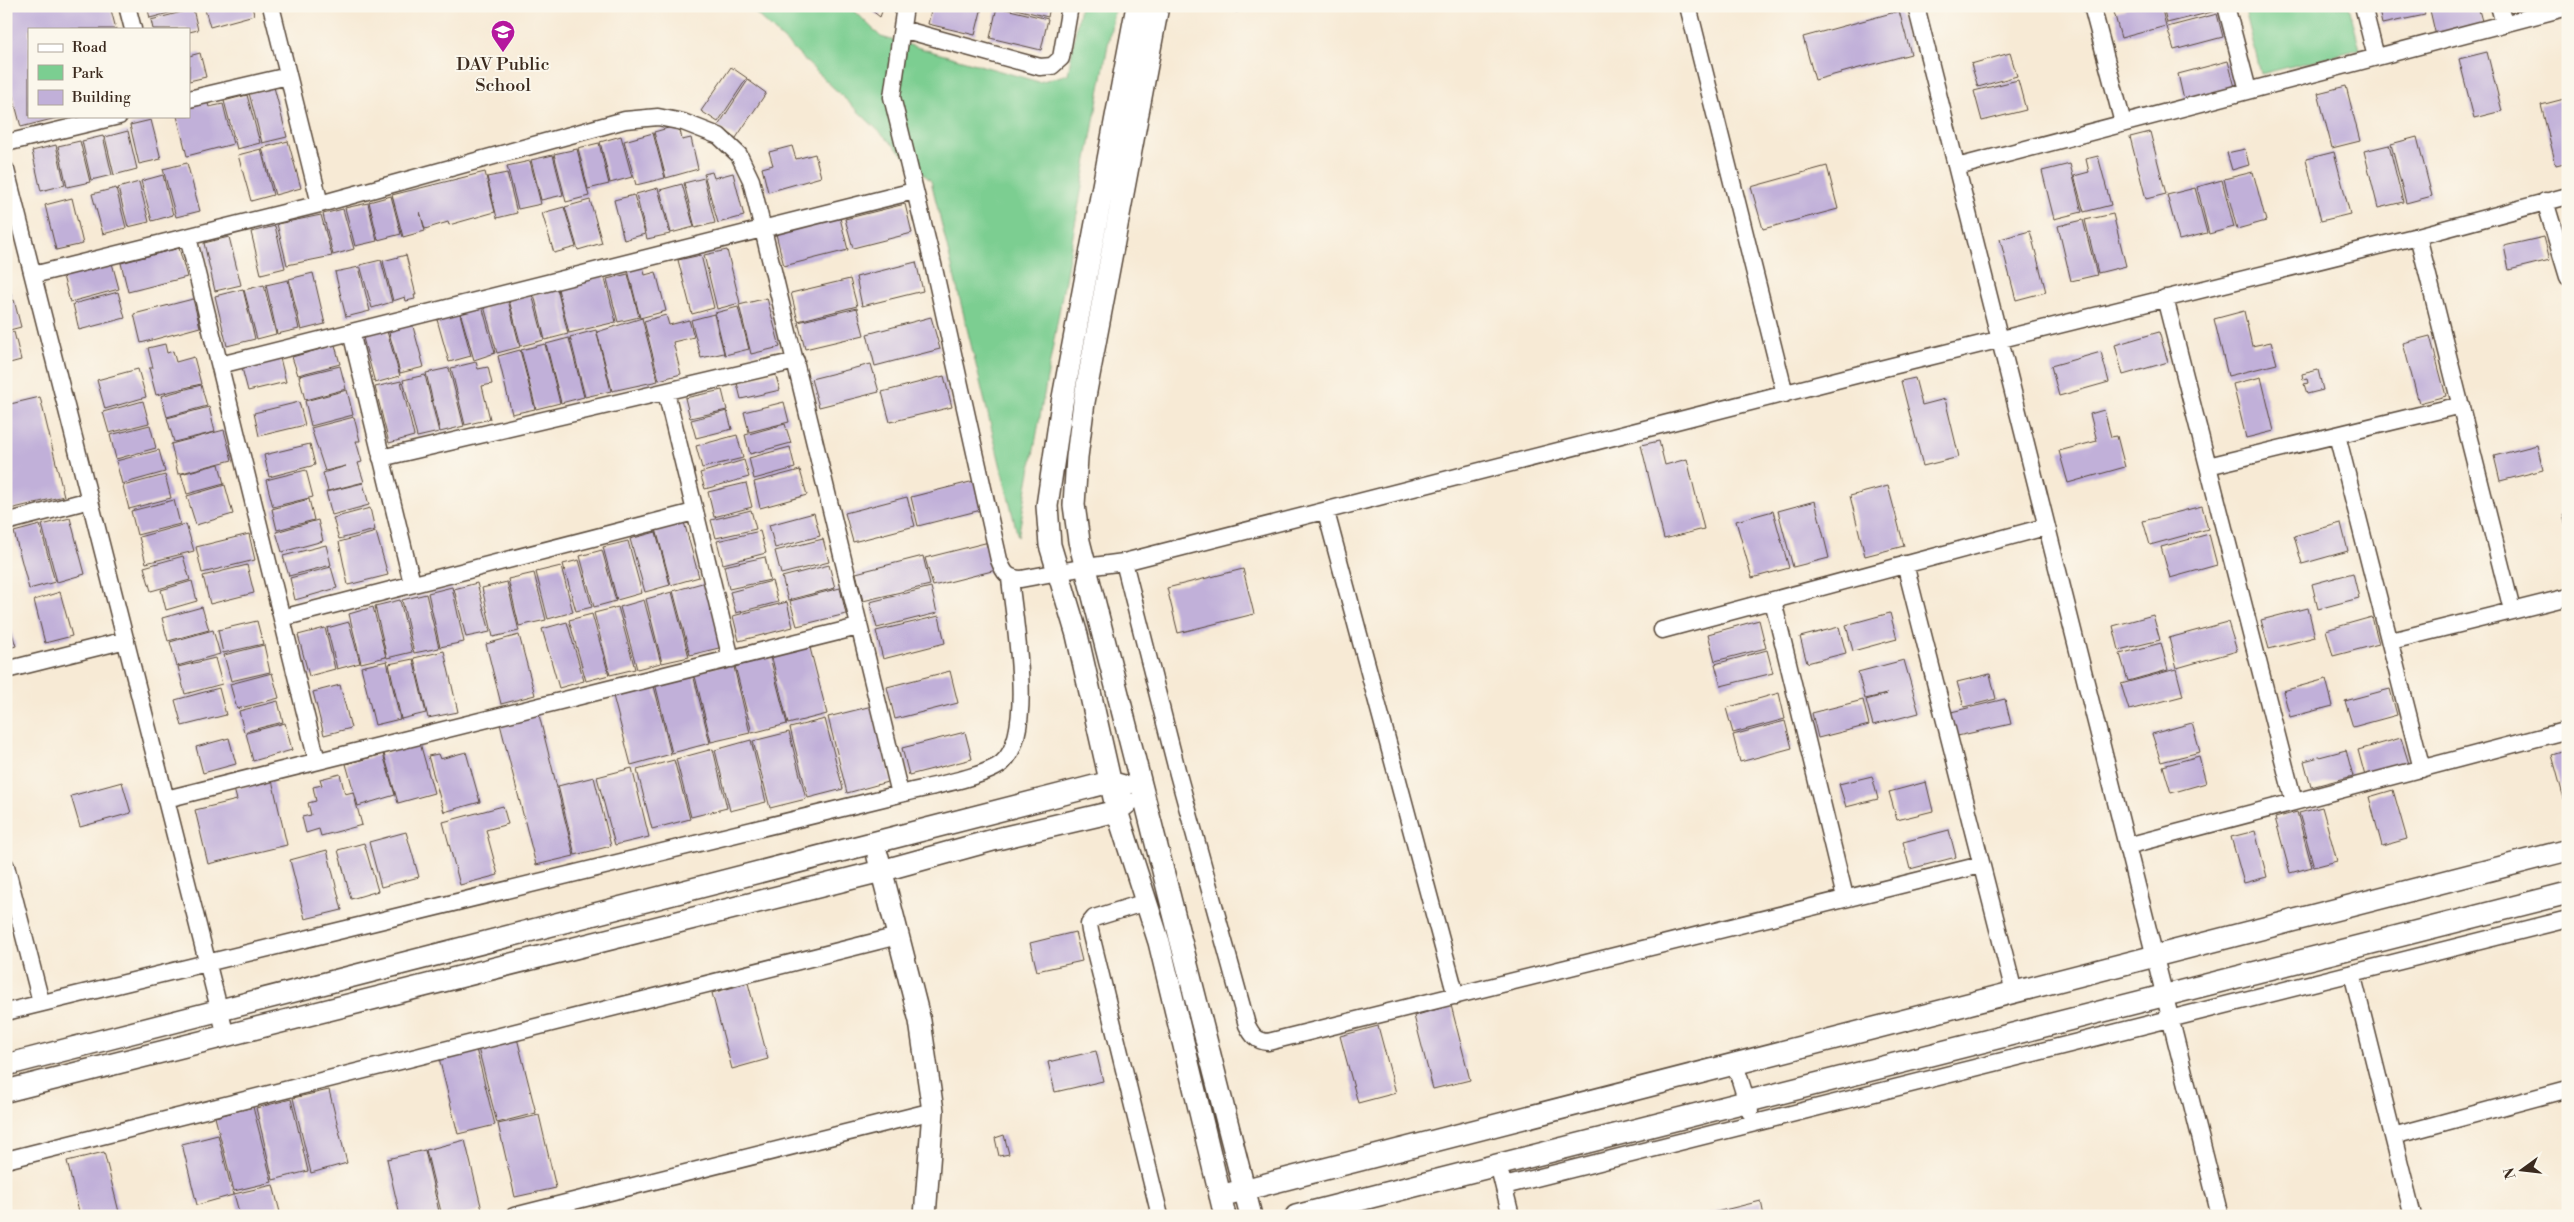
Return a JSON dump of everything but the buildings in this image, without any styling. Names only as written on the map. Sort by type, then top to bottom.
[{"type":"street","points":[[127,6],[133,28]]},
{"type":"street","points":[[270,6],[320,204]]},
{"type":"street","points":[[906,6],[892,98],[933,264],[999,560],[1004,572],[1010,578],[1020,579],[1124,562],[2165,298],[2418,236],[2568,196]]},
{"type":"street","points":[[900,37],[1040,67],[1052,66],[1060,58],[1070,6]]},
{"type":"street","points":[[1137,6],[1051,468],[1047,506],[1050,545],[1077,635],[1116,811],[1159,942],[1223,1206],[1244,1190],[2568,850]]},
{"type":"street","points":[[1158,6],[1101,308],[1076,457],[1074,505],[1079,541],[1141,792],[1251,1216]]},
{"type":"street","points":[[1688,6],[1784,394]]},
{"type":"street","points":[[1916,6],[2220,1216]]},
{"type":"street","points":[[2092,6],[2123,123]]},
{"type":"street","points":[[2226,6],[2248,90]]},
{"type":"street","points":[[2363,6],[2376,56]]},
{"type":"street","points":[[2499,6],[2504,23]]},
{"type":"street","points":[[1957,167],[2568,6]]},
{"type":"street","points":[[190,99],[288,76]]},
{"type":"street","points":[[33,275],[320,204],[625,120],[658,117],[684,122],[719,136],[739,155],[751,180],[900,794]]},
{"type":"street","points":[[6,143],[111,118]]},
{"type":"street","points":[[6,170],[226,1036]]},
{"type":"street","points":[[220,365],[914,191]]},
{"type":"street","points":[[2545,201],[2568,277]]},
{"type":"street","points":[[2418,236],[2512,610]]},
{"type":"street","points":[[188,237],[317,761]]},
{"type":"street","points":[[2165,298],[2294,802]]},
{"type":"street","points":[[351,332],[412,583]]},
{"type":"street","points":[[381,458],[796,362]]},
{"type":"street","points":[[666,392],[730,659]]},
{"type":"street","points":[[2208,466],[2461,405]]},
{"type":"street","points":[[2337,435],[2391,641],[2422,769]]},
{"type":"street","points":[[6,522],[90,500]]},
{"type":"street","points":[[282,618],[412,583],[694,512]]},
{"type":"street","points":[[1326,512],[1456,996]]},
{"type":"street","points":[[1662,630],[2046,527]]},
{"type":"street","points":[[1124,562],[1178,774],[1247,1025],[1252,1035],[1259,1041],[1268,1042],[1845,897],[1981,865]]},
{"type":"street","points":[[1905,564],[2014,992]]},
{"type":"street","points":[[6,1012],[900,794],[976,774],[1001,764],[1014,748],[1020,725],[1020,679],[1010,578]]},
{"type":"street","points":[[2391,641],[2568,597]]},
{"type":"street","points":[[1773,601],[1845,897]]},
{"type":"street","points":[[166,799],[858,627]]},
{"type":"street","points":[[6,670],[126,640]]},
{"type":"street","points":[[2127,846],[2568,730]]},
{"type":"street","points":[[6,1065],[1110,782],[1141,792]]},
{"type":"street","points":[[6,1091],[881,871],[997,839],[1116,811],[1141,792]]},
{"type":"street","points":[[874,842],[920,1021],[933,1111],[925,1216]]},
{"type":"street","points":[[6,866],[41,1002]]},
{"type":"street","points":[[1296,1216],[1322,1213],[1498,1164],[2568,892]]},
{"type":"street","points":[[1146,902],[1094,918],[1090,924],[1090,932],[1160,1216]]},
{"type":"street","points":[[1504,1186],[1753,1122],[2568,920]]},
{"type":"street","points":[[6,1160],[898,936]]},
{"type":"street","points":[[2352,973],[2413,1216]]},
{"type":"street","points":[[1735,1064],[1753,1122]]},
{"type":"street","points":[[2393,1136],[2568,1089]]},
{"type":"street","points":[[514,1216],[933,1111]]},
{"type":"street","points":[[1498,1164],[1511,1216]]},
{"type":"green space","points":[[748,6],[850,6],[881,37],[1039,82],[1068,74],[1080,6],[1115,6],[1018,537],[931,181]]},
{"type":"green space","points":[[2244,6],[2349,6],[2360,49],[2261,74]]},
{"type":"place","name":"DAV Public School","points":[[503,53]]}]
